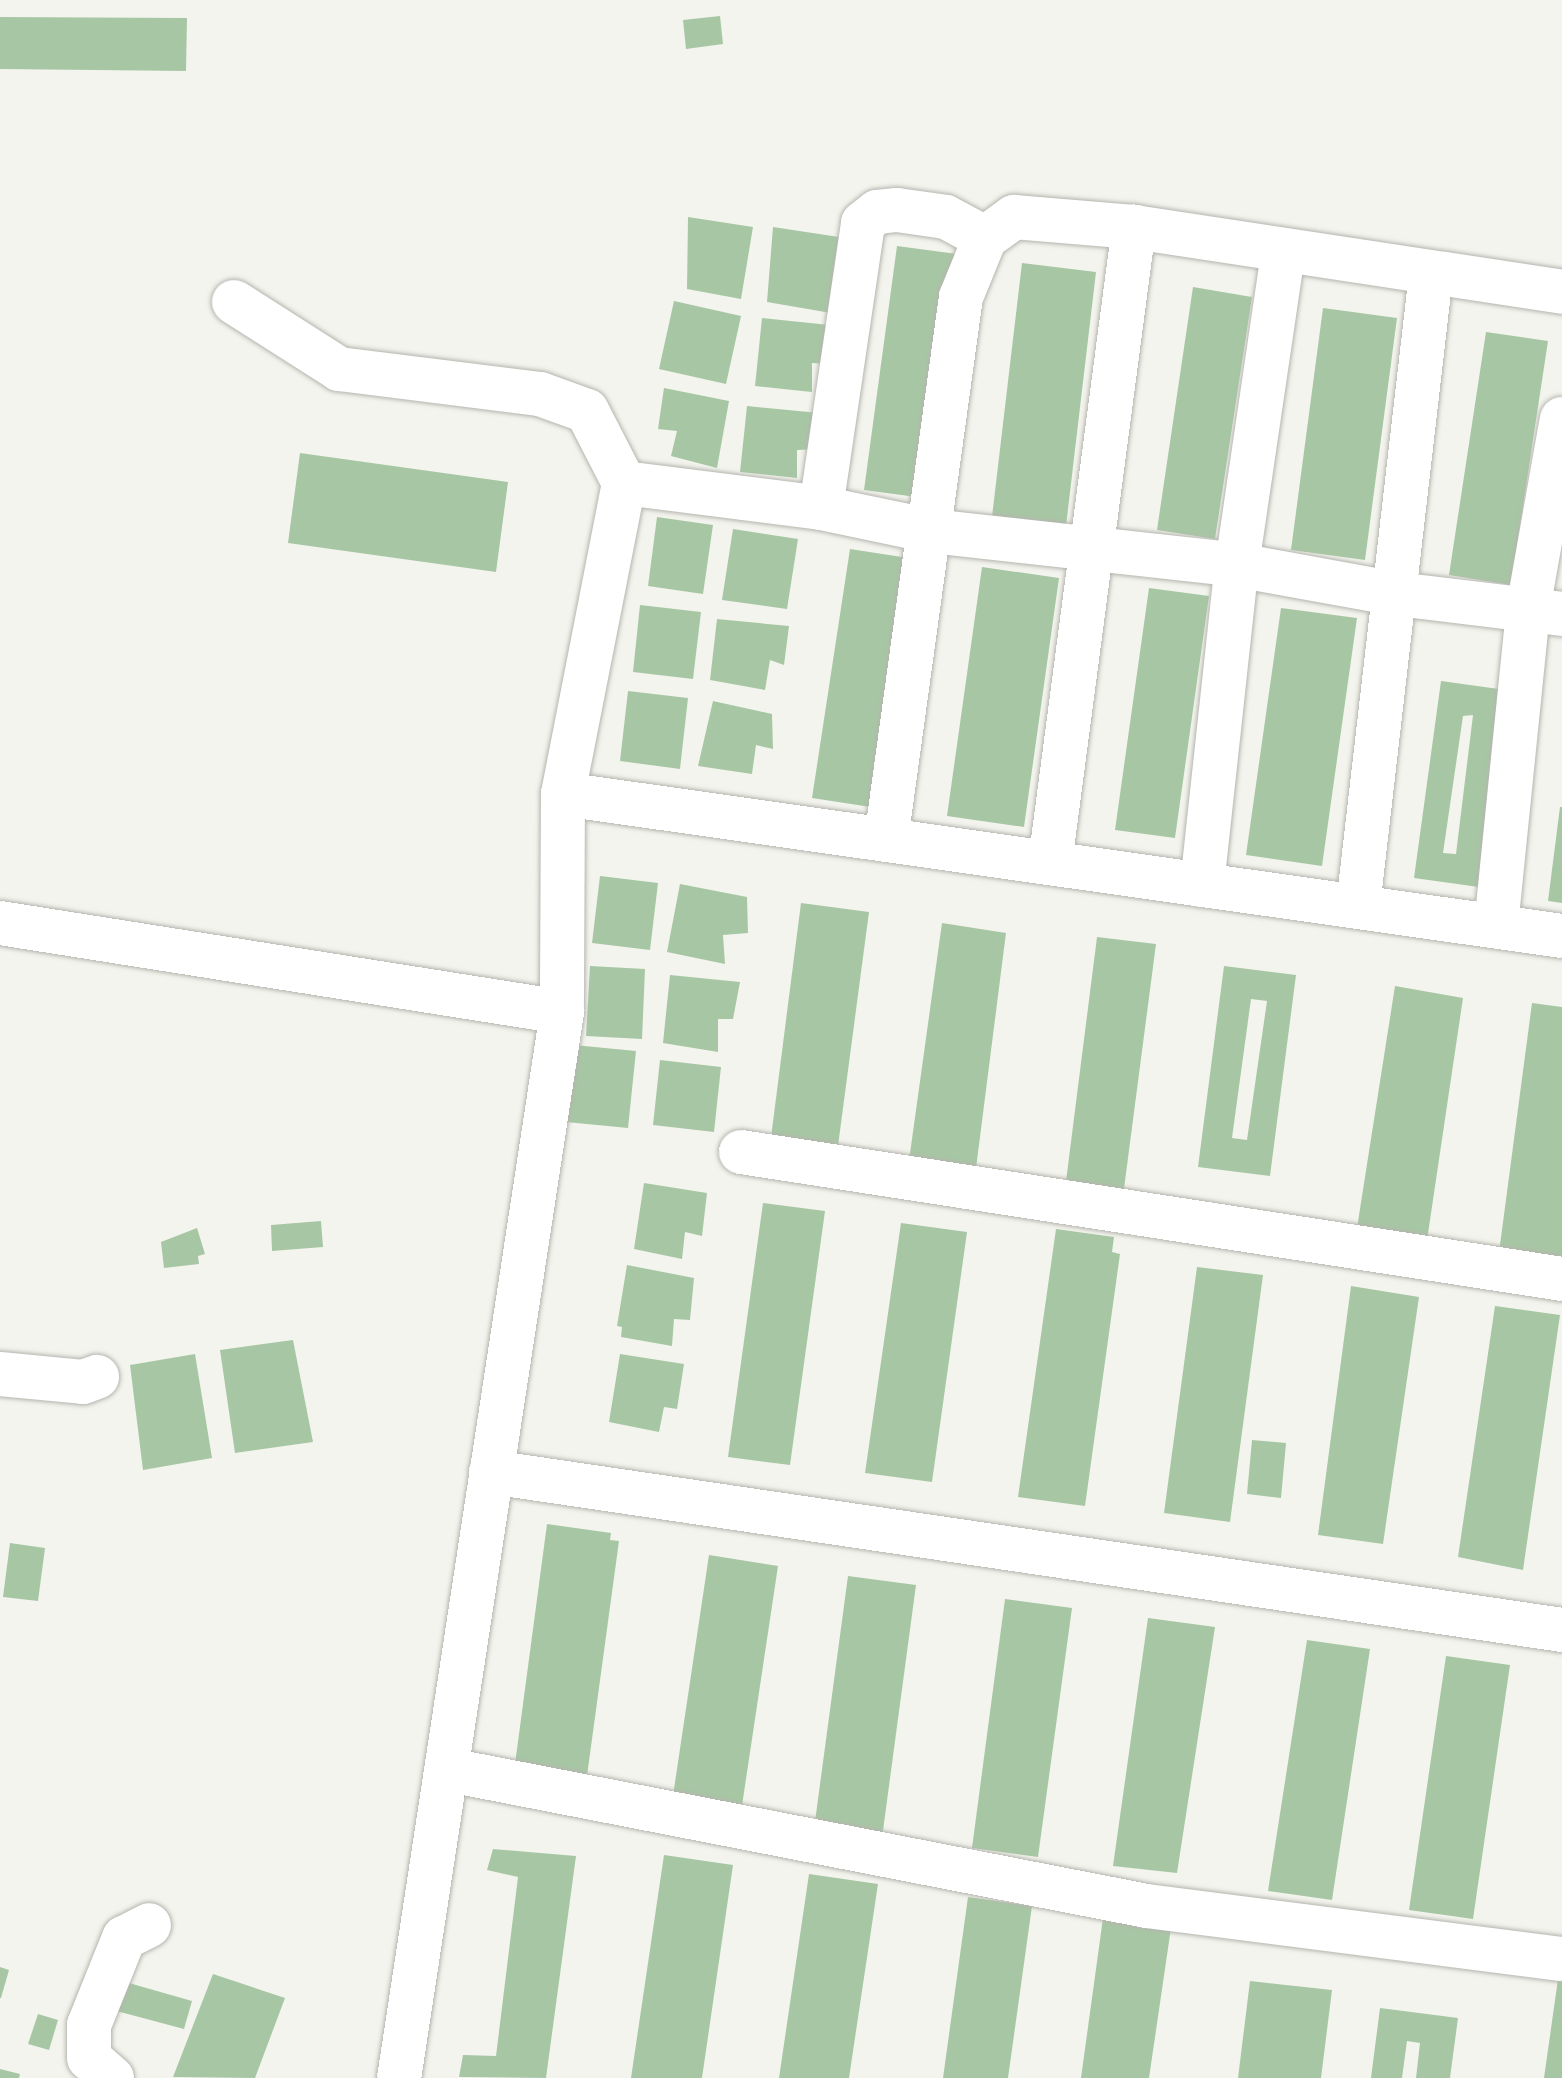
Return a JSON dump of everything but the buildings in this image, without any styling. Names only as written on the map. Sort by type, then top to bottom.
[{"type":"lane","points":[[821,508],[863,223],[877,212],[897,210],[946,217],[985,238]]},
{"type":"lane","points":[[886,840],[961,297],[985,238],[1014,217],[1134,227],[1283,254],[1562,292]]},
{"type":"lane","points":[[1050,863],[1134,227]]},
{"type":"lane","points":[[1202,885],[1237,565],[1283,254]]},
{"type":"lane","points":[[1358,906],[1397,594],[1431,274]]},
{"type":"lane","points":[[234,302],[339,369],[540,394],[587,411],[624,483],[563,794],[562,1012],[449,1770],[399,2078]]},
{"type":"lane","points":[[1496,926],[1545,611],[1562,419]]},
{"type":"lane","points":[[624,483],[821,508],[931,531],[1237,565],[1397,594],[1545,611]]},
{"type":"lane","points":[[563,794],[1562,936]]},
{"type":"lane","points":[[0,923],[562,1012]]},
{"type":"lane","points":[[741,1152],[1562,1279]]},
{"type":"lane","points":[[0,1374],[83,1382],[97,1377]]},
{"type":"lane","points":[[491,1472],[1562,1630]]},
{"type":"lane","points":[[449,1770],[1147,1906],[1562,1959]]},
{"type":"lane","points":[[112,2078],[89,2058],[89,2025],[124,1938],[149,1925]]}]
